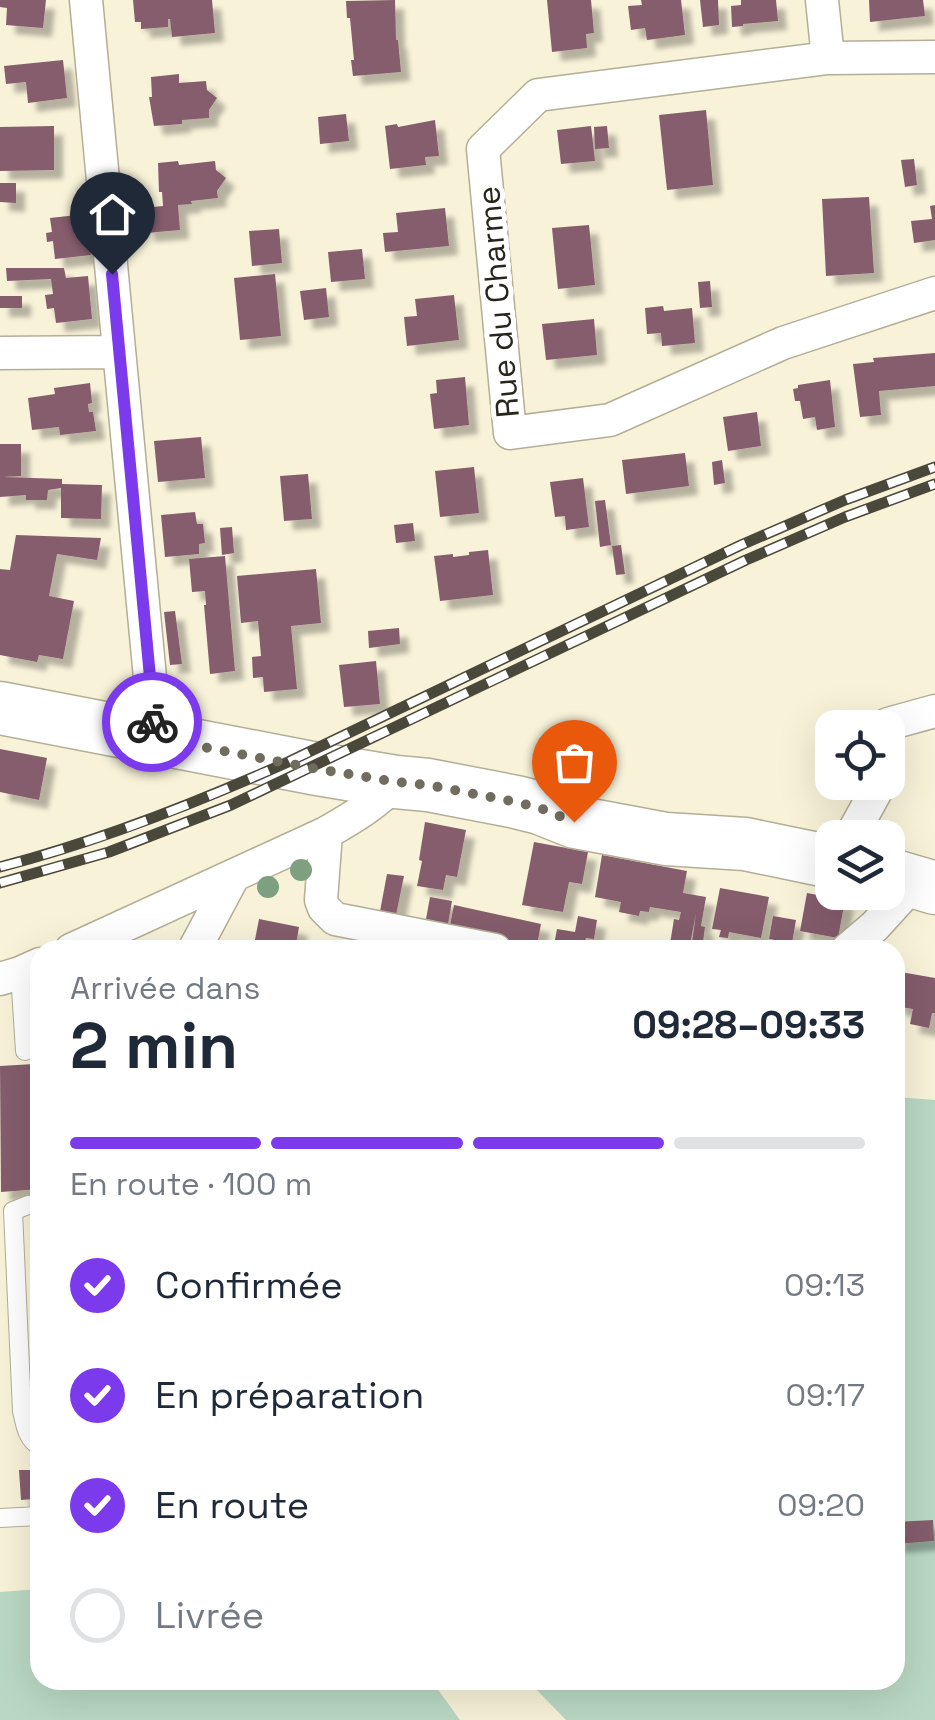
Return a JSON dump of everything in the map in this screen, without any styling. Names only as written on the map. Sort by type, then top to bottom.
[{"type":"main road","points":[[0,708],[516,802],[574,822],[666,839],[745,844],[815,858]]},
{"type":"street","points":[[86,0],[152,698],[151,737]]},
{"type":"street","points":[[822,0],[828,58]]},
{"type":"street","name":"Rue du Charme","points":[[935,57],[828,58],[538,95],[483,149],[510,434],[610,420],[783,343],[935,293]]},
{"type":"street","points":[[0,352],[119,352]]},
{"type":"street","points":[[905,719],[935,711]]},
{"type":"street","points":[[93,940],[326,833],[361,814],[396,782]]},
{"type":"street","points":[[326,833],[320,900],[335,919],[443,940]]},
{"type":"street","points":[[199,940],[234,875]]},
{"type":"street","points":[[859,940],[884,918],[912,881]]},
{"type":"lane","points":[[20,972],[25,1051]]},
{"type":"lane","points":[[30,1205],[13,1210],[22,1411],[30,1436]]},
{"type":"lane","points":[[0,1518],[30,1516]]},
{"type":"green space","points":[[905,1098],[935,1100],[935,1720],[566,1720],[537,1690],[905,1690]]},
{"type":"green space","points":[[30,1590],[30,1690],[438,1690],[460,1720],[0,1720],[0,1592]]},
{"type":"building","points":[[0,0],[46,0],[43,28],[6,25],[7,8],[0,7]]},
{"type":"building","points":[[133,0],[212,0],[215,33],[172,37],[170,19],[168,27],[141,29],[141,22],[135,22]]},
{"type":"building","points":[[395,0],[401,72],[353,76],[346,1]]},
{"type":"building","points":[[547,0],[591,0],[594,33],[586,34],[587,48],[552,52]]},
{"type":"building","points":[[641,0],[681,0],[685,35],[647,40],[645,28],[631,30],[628,6],[642,5]]},
{"type":"building","points":[[700,0],[718,0],[719,25],[703,27]]},
{"type":"building","points":[[741,0],[776,0],[778,21],[732,27],[731,6],[741,5]]},
{"type":"building","points":[[869,0],[923,0],[925,16],[870,22]]},
{"type":"building","points":[[63,60],[67,98],[28,103],[26,82],[6,84],[4,66]]},
{"type":"building","points":[[179,74],[179,83],[206,81],[207,90],[217,98],[209,118],[154,126],[149,97],[151,77]]},
{"type":"building","points":[[706,110],[713,185],[667,190],[659,115]]},
{"type":"building","points":[[346,114],[349,141],[320,144],[318,117]]},
{"type":"building","points":[[435,120],[439,156],[425,157],[426,165],[390,169],[385,126]]},
{"type":"building","points":[[54,126],[54,170],[0,171],[0,127]]},
{"type":"building","points":[[591,126],[595,161],[561,164],[557,130]]},
{"type":"building","points":[[607,126],[609,148],[595,149],[594,127]]},
{"type":"building","points":[[914,159],[917,185],[905,187],[901,160]]},
{"type":"building","points":[[178,161],[179,165],[215,161],[216,170],[226,178],[217,191],[218,198],[178,205],[180,230],[146,233],[143,208],[163,206],[158,163]]},
{"type":"building","points":[[0,183],[16,183],[16,203],[0,202]]},
{"type":"building","points":[[869,197],[874,273],[826,276],[822,199]]},
{"type":"building","points":[[935,205],[935,240],[914,243],[911,221],[932,219],[930,206]]},
{"type":"building","points":[[445,208],[449,246],[385,252],[383,233],[398,232],[396,213]]},
{"type":"building","points":[[86,214],[91,255],[55,259],[53,241],[47,242],[46,233],[52,232],[50,218]]},
{"type":"building","points":[[589,225],[595,285],[558,289],[552,228]]},
{"type":"building","points":[[279,229],[282,263],[252,266],[249,231]]},
{"type":"building","points":[[362,249],[365,279],[331,282],[328,252]]},
{"type":"building","points":[[6,268],[64,268],[66,278],[88,276],[92,319],[56,323],[54,308],[47,309],[45,295],[53,294],[51,279],[7,281]]},
{"type":"building","points":[[275,274],[281,336],[240,340],[234,278]]},
{"type":"building","points":[[710,281],[712,307],[700,308],[698,282]]},
{"type":"building","points":[[326,288],[329,317],[304,320],[300,291]]},
{"type":"building","points":[[454,295],[459,340],[407,346],[404,317],[417,316],[415,299]]},
{"type":"building","points":[[0,296],[22,296],[22,308],[0,308]]},
{"type":"building","points":[[663,306],[664,311],[692,308],[695,343],[662,346],[661,333],[647,334],[645,308]]},
{"type":"building","points":[[594,319],[597,355],[546,360],[542,324]]},
{"type":"building","points":[[935,353],[935,386],[879,391],[881,415],[860,417],[853,364],[874,362],[873,358]]},
{"type":"building","points":[[465,377],[469,425],[434,429],[430,394],[437,393],[436,380]]},
{"type":"building","points":[[830,380],[835,427],[817,430],[815,417],[803,419],[793,389]]},
{"type":"building","points":[[90,383],[89,412],[93,412],[96,431],[60,435],[59,427],[32,430],[28,398],[55,394],[54,388]]},
{"type":"building","points":[[757,412],[761,446],[728,451],[723,417]]},
{"type":"building","points":[[201,437],[205,478],[158,482],[154,441]]},
{"type":"building","points":[[0,444],[21,444],[21,476],[4,477],[102,485],[101,519],[61,518],[61,488],[48,490],[47,500],[26,500],[26,495],[0,497]]},
{"type":"building","points":[[685,453],[689,486],[626,494],[622,460]]},
{"type":"building","points":[[722,460],[725,483],[714,485],[712,462]]},
{"type":"building","points":[[474,467],[479,513],[440,517],[435,471]]},
{"type":"building","points":[[308,474],[312,519],[284,521],[280,476]]},
{"type":"building","points":[[583,478],[589,527],[566,530],[565,516],[555,517],[550,482]]},
{"type":"building","points":[[605,500],[611,545],[600,547],[595,501]]},
{"type":"building","points":[[195,512],[197,524],[203,524],[205,543],[199,544],[199,554],[165,557],[161,515]]},
{"type":"building","points":[[413,523],[415,541],[396,543],[394,525]]},
{"type":"building","points":[[232,527],[234,553],[222,555],[220,528]]},
{"type":"building","points":[[16,535],[101,538],[97,560],[57,554],[49,596],[74,601],[63,659],[39,655],[37,662],[0,655],[0,569],[10,570]]},
{"type":"building","points":[[621,545],[625,574],[616,575],[612,546]]},
{"type":"building","points":[[488,550],[493,595],[440,601],[434,556],[453,557]]},
{"type":"building","points":[[225,556],[235,671],[210,674],[205,591],[192,592],[189,559]]},
{"type":"building","points":[[316,569],[321,623],[291,626],[297,689],[264,692],[263,677],[253,678],[252,657],[261,656],[258,621],[241,623],[237,576]]},
{"type":"building","points":[[175,611],[182,664],[170,665],[164,612]]},
{"type":"building","points":[[399,628],[400,644],[369,648],[368,631]]},
{"type":"building","points":[[376,661],[380,704],[344,707],[339,665]]},
{"type":"building","points":[[0,749],[47,758],[39,800],[0,792]]},
{"type":"building","points":[[425,822],[466,830],[457,877],[446,875],[443,890],[417,886]]},
{"type":"building","points":[[534,842],[588,852],[582,884],[569,882],[563,912],[522,905]]},
{"type":"building","points":[[602,855],[687,871],[683,893],[706,897],[701,926],[705,927],[703,940],[692,940],[696,913],[691,940],[671,940],[674,919],[679,920],[681,912],[650,907],[649,912],[640,911],[639,916],[619,912],[621,902],[595,897]]},
{"type":"building","points":[[387,874],[404,876],[395,920],[378,922]]},
{"type":"building","points":[[720,888],[769,897],[761,938],[729,932],[728,938],[719,937],[721,930],[712,929]]},
{"type":"building","points":[[807,893],[815,894],[815,910],[843,910],[838,938],[800,931]]},
{"type":"building","points":[[430,897],[452,901],[448,924],[426,919]]},
{"type":"building","points":[[454,905],[541,924],[538,940],[477,940],[448,935]]},
{"type":"building","points":[[578,916],[597,920],[594,939],[555,940],[557,929],[575,932]]},
{"type":"building","points":[[773,916],[796,920],[793,940],[769,939]]},
{"type":"building","points":[[259,919],[299,927],[297,940],[255,940]]},
{"type":"building","points":[[905,973],[935,978],[935,1013],[929,1028],[910,1024],[913,1009],[905,1008]]},
{"type":"building","points":[[30,1064],[30,1190],[1,1192],[0,1066]]},
{"type":"building","points":[[19,1470],[30,1470],[30,1499],[21,1500]]},
{"type":"building","points":[[933,1520],[934,1541],[905,1543],[905,1521]]},
{"type":"railway","points":[[0,867],[110,833],[253,778],[741,545],[935,467]]},
{"type":"railway","points":[[0,883],[109,852],[231,805],[746,560],[935,484]]},
{"type":"way so far","points":[[152,722],[151,737],[516,802],[574,822]]},
{"type":"route","points":[[112,274],[152,722]]}]
